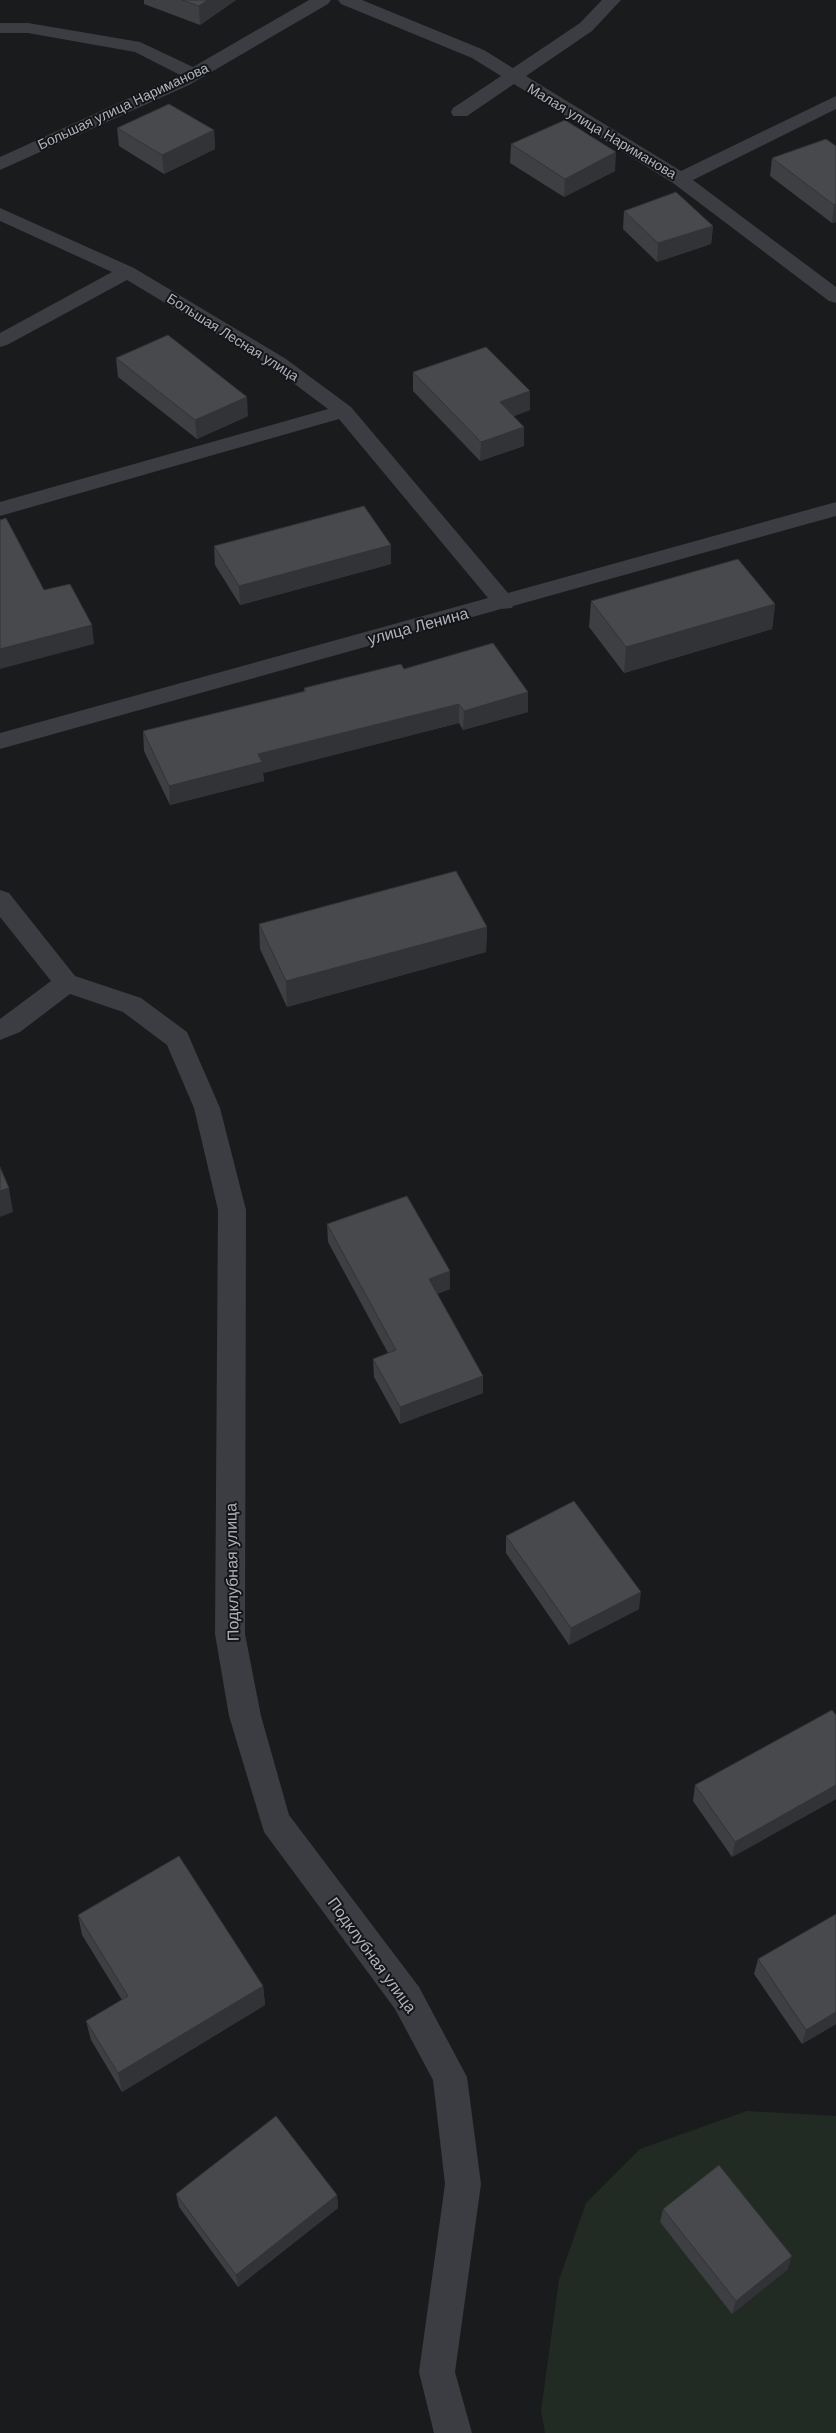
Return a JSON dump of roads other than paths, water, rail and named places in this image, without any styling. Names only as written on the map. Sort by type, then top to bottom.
[{"type":"street","name":"Большая улица Нариманова","points":[[0,164],[194,74],[322,0]]},
{"type":"street","name":"Малая улица Нариманова","points":[[347,0],[478,54],[680,179],[836,297]]},
{"type":"street","points":[[460,112],[586,27],[612,0]]},
{"type":"street","points":[[0,28],[28,28],[140,47],[194,74]]},
{"type":"street","points":[[680,179],[836,102]]},
{"type":"street","name":"Большая Лесная улица","points":[[0,214],[127,272],[279,363],[344,411],[504,603]]},
{"type":"street","points":[[0,341],[127,272]]},
{"type":"street","points":[[0,509],[344,411]]},
{"type":"street","name":"улица Ленина","points":[[0,741],[504,603],[836,509]]},
{"type":"street","points":[[0,899],[66,983],[12,1025],[0,1030]]},
{"type":"street","name":"Подклубная улица","points":[[66,983],[132,1005],[178,1039],[207,1108],[232,1210],[230,1634],[245,1716],[275,1822],[407,1998],[450,2077],[462,2184],[437,2372],[452,2433]]}]
